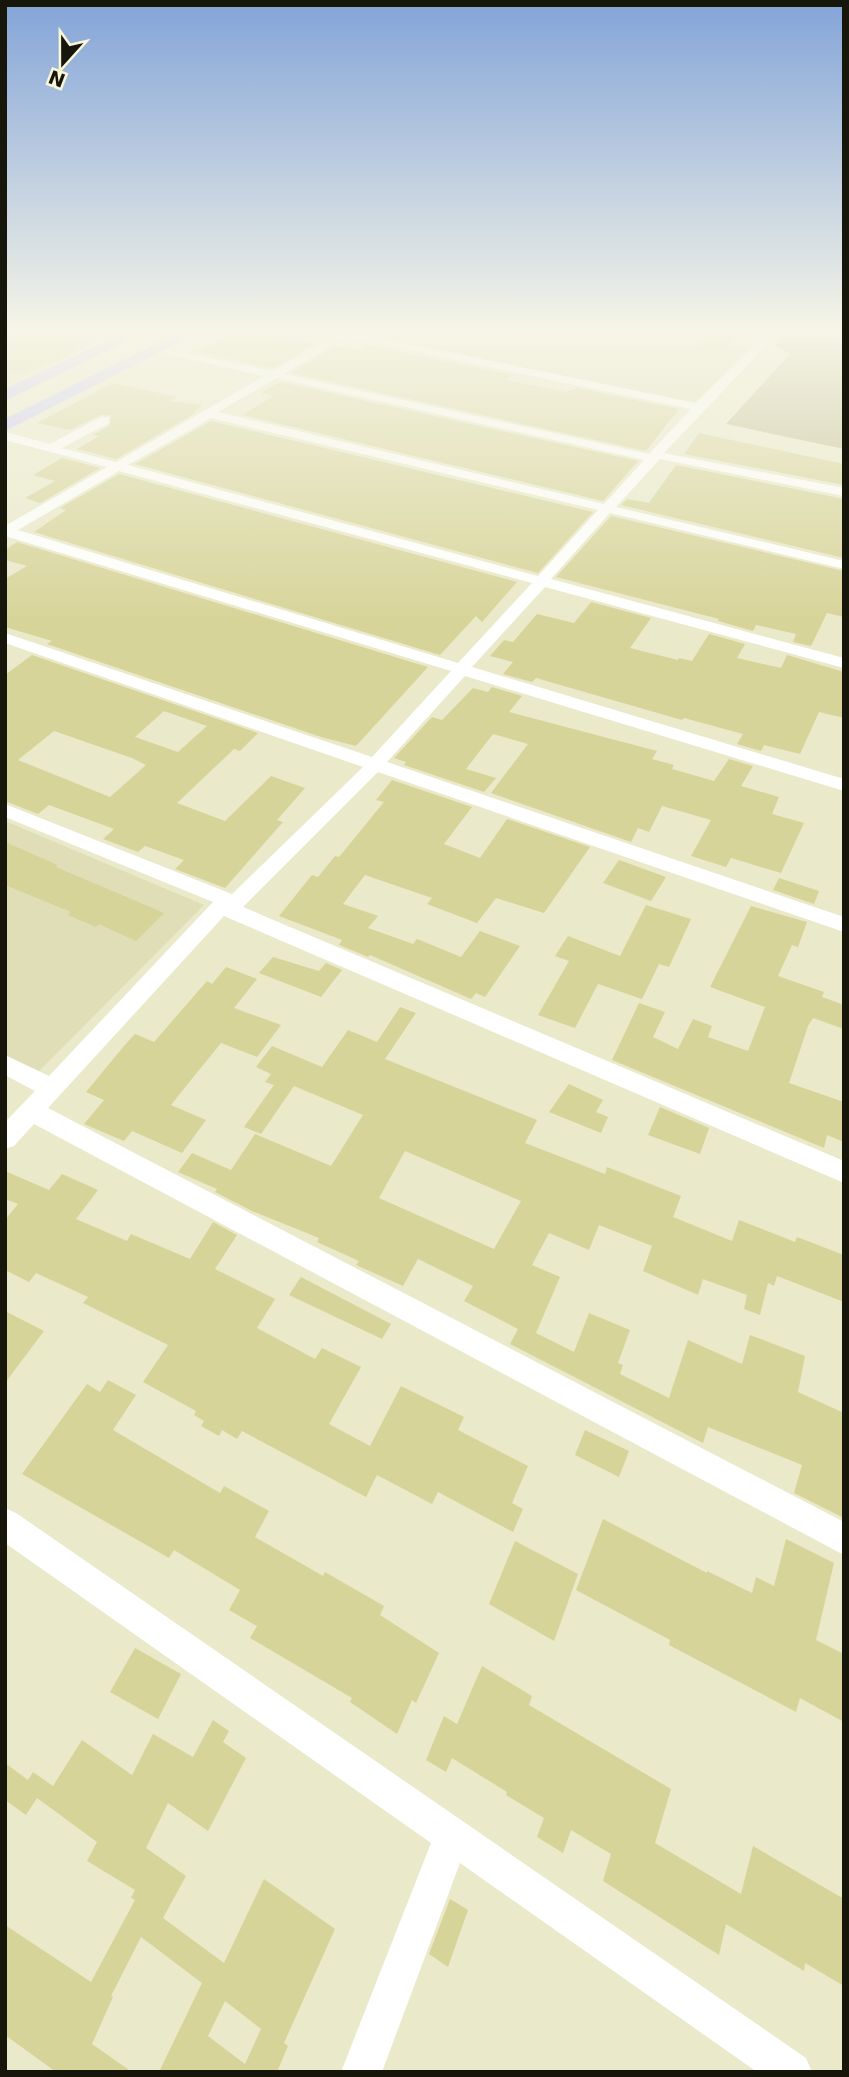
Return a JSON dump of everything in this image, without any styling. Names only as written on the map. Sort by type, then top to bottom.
[{"type":"street","points":[[50,449],[88,429]]},
{"type":"street","points":[[5,532],[185,429]]},
{"type":"street","points":[[273,429],[844,565]]},
{"type":"street","points":[[525,429],[656,457],[844,492]]},
{"type":"street","points":[[5,1139],[228,904],[374,766],[680,429]]},
{"type":"street","points":[[5,436],[844,663]]},
{"type":"street","points":[[5,532],[844,785]]},
{"type":"street","points":[[5,638],[844,925]]},
{"type":"street","points":[[5,810],[844,1172]]},
{"type":"street","points":[[5,1064],[53,1089]]},
{"type":"street","points":[[32,1111],[844,1539]]},
{"type":"street","points":[[5,1524],[792,2072]]},
{"type":"street","points":[[361,2072],[452,1836]]},
{"type":"shaded area","points":[[749,429],[844,429],[844,449]]},
{"type":"shaded area","points":[[5,821],[204,905],[38,1072],[5,1055]]},
{"type":"building","points":[[103,429],[168,429],[116,459],[77,449],[99,436],[93,435]]},
{"type":"building","points":[[197,429],[244,429],[593,512],[538,573],[135,464]]},
{"type":"building","points":[[301,429],[493,429],[638,461],[603,501]]},
{"type":"building","points":[[546,429],[663,429],[646,451]]},
{"type":"building","points":[[699,433],[844,464],[844,485],[684,454]]},
{"type":"building","points":[[62,458],[100,468],[40,503],[25,498],[55,481],[33,475]]},
{"type":"building","points":[[676,465],[844,499],[844,558],[621,505],[627,499],[649,503]]},
{"type":"building","points":[[119,474],[517,582],[482,622],[476,616],[440,655],[34,532],[66,510],[60,508]]},
{"type":"building","points":[[611,516],[844,571],[844,617],[827,613],[811,646],[793,642],[796,634],[756,625],[753,631],[718,621],[719,619],[556,577]]},
{"type":"building","points":[[17,542],[428,667],[356,746],[321,737],[47,644],[52,641],[5,627],[5,579],[27,566],[5,560],[5,550]]},
{"type":"building","points":[[591,602],[651,618],[630,648],[692,661],[709,634],[745,644],[737,658],[781,668],[787,655],[844,672],[844,718],[819,712],[800,754],[764,745],[761,751],[737,744],[743,734],[684,718],[682,720],[536,678],[532,682],[503,674],[513,662],[490,656],[504,640],[513,642],[537,614],[574,623]]},
{"type":"building","points":[[32,655],[258,733],[240,751],[234,749],[177,803],[225,821],[271,776],[305,788],[277,820],[283,822],[225,888],[175,869],[184,860],[145,846],[138,852],[103,839],[114,829],[49,805],[38,814],[5,801],[5,675]],"holes":[[[164,711],[207,726],[178,752],[135,737]],[[54,731],[132,758],[146,765],[110,797],[18,760]]]},
{"type":"building","points":[[492,687],[522,696],[509,712],[657,751],[652,759],[674,765],[672,769],[714,781],[729,759],[753,766],[741,786],[779,797],[772,814],[804,823],[781,873],[731,858],[726,867],[691,856],[711,820],[662,806],[649,832],[638,828],[631,842],[491,793],[528,744],[493,734],[466,769],[496,778],[484,792],[404,765],[406,762],[394,758],[432,717],[442,720],[473,688],[488,692]]},
{"type":"building","points":[[392,780],[472,807],[444,844],[480,858],[507,819],[590,847],[544,913],[496,898],[477,923],[427,904],[432,898],[365,875],[343,904],[378,916],[368,928],[413,944],[417,939],[461,957],[480,931],[520,946],[485,997],[476,993],[471,999],[370,955],[368,957],[339,945],[342,940],[279,916],[312,875],[318,877],[335,856],[339,857],[384,802],[376,800]]},
{"type":"building","points":[[5,842],[164,913],[136,941],[99,924],[96,927],[68,915],[71,912],[5,885]]},
{"type":"building","points":[[619,860],[666,877],[651,901],[603,883]]},
{"type":"building","points":[[779,878],[819,891],[814,904],[773,890]]},
{"type":"building","points":[[646,905],[691,919],[669,967],[659,964],[642,999],[598,984],[575,1028],[538,1015],[569,961],[555,956],[568,936],[620,956]]},
{"type":"building","points":[[751,906],[807,922],[798,947],[792,945],[778,976],[824,992],[822,997],[844,1005],[844,1029],[813,1018],[789,1083],[844,1102],[844,1142],[827,1135],[824,1148],[612,1060],[639,1003],[665,1012],[653,1037],[678,1049],[693,1019],[712,1026],[708,1037],[748,1051],[765,1007],[710,987]]},
{"type":"building","points":[[273,957],[319,971],[326,963],[342,970],[321,997],[259,973]]},
{"type":"building","points":[[226,967],[257,979],[234,1008],[281,1025],[257,1057],[221,1043],[171,1105],[206,1120],[182,1153],[132,1131],[124,1141],[84,1124],[104,1100],[86,1092],[124,1046],[135,1034],[154,1042],[207,981],[212,984]]},
{"type":"building","points":[[400,1007],[416,1013],[385,1059],[537,1120],[525,1143],[605,1174],[607,1167],[681,1196],[673,1217],[732,1241],[739,1220],[795,1242],[797,1237],[844,1255],[844,1302],[777,1276],[774,1286],[768,1283],[760,1315],[744,1309],[747,1295],[703,1279],[698,1295],[643,1271],[652,1246],[599,1225],[589,1250],[549,1233],[532,1265],[560,1277],[536,1333],[574,1352],[589,1313],[630,1330],[618,1363],[623,1365],[620,1374],[669,1398],[688,1340],[742,1364],[750,1335],[805,1356],[798,1392],[844,1413],[844,1518],[794,1493],[802,1465],[708,1427],[703,1443],[510,1344],[518,1329],[464,1301],[473,1286],[418,1259],[403,1286],[356,1265],[359,1261],[317,1242],[319,1238],[252,1211],[215,1192],[217,1189],[178,1172],[192,1153],[231,1170],[255,1134],[331,1166],[363,1115],[294,1086],[261,1134],[244,1127],[274,1085],[265,1082],[271,1074],[256,1067],[272,1046],[322,1067],[348,1030],[377,1042]],"holes":[[[405,1151],[521,1201],[494,1249],[379,1198]]]},
{"type":"building","points":[[569,1084],[603,1100],[596,1112],[608,1117],[601,1133],[549,1112]]},
{"type":"building","points":[[660,1107],[709,1128],[700,1154],[648,1135]]},
{"type":"building","points":[[5,1171],[49,1190],[62,1174],[98,1190],[76,1219],[127,1241],[131,1234],[190,1259],[213,1222],[237,1235],[215,1269],[275,1299],[257,1328],[315,1359],[322,1348],[361,1367],[329,1424],[370,1446],[401,1386],[464,1417],[458,1430],[528,1466],[512,1503],[523,1509],[513,1532],[438,1492],[432,1504],[377,1475],[366,1497],[242,1431],[237,1439],[222,1430],[219,1436],[201,1426],[204,1421],[194,1415],[196,1411],[143,1382],[168,1345],[83,1303],[88,1297],[36,1273],[29,1282],[5,1270],[5,1220],[18,1204],[5,1199]]},
{"type":"building","points":[[301,1277],[391,1324],[382,1339],[289,1295]]},
{"type":"building","points":[[5,1311],[44,1331],[5,1383]]},
{"type":"building","points":[[108,1380],[136,1395],[113,1430],[220,1493],[224,1486],[269,1511],[255,1537],[323,1576],[325,1572],[384,1606],[380,1615],[439,1653],[416,1703],[412,1700],[397,1734],[350,1702],[352,1698],[250,1638],[257,1626],[229,1610],[240,1590],[174,1550],[169,1558],[22,1474],[87,1384],[100,1392]]},
{"type":"building","points":[[585,1430],[629,1451],[619,1477],[575,1455]]},
{"type":"building","points":[[603,1519],[707,1573],[752,1593],[756,1577],[774,1586],[786,1539],[834,1563],[816,1640],[844,1654],[844,1722],[800,1698],[796,1712],[669,1645],[670,1640],[576,1590]]},
{"type":"building","points":[[515,1541],[578,1574],[554,1641],[489,1604]]},
{"type":"building","points":[[135,1648],[181,1674],[158,1719],[110,1692]]},
{"type":"building","points":[[482,1666],[532,1696],[529,1705],[671,1789],[655,1843],[741,1894],[753,1846],[844,1899],[844,1986],[805,1963],[804,1971],[726,1924],[719,1955],[603,1881],[611,1854],[571,1830],[563,1853],[537,1837],[544,1818],[506,1795],[507,1792],[452,1758],[446,1772],[426,1760],[444,1716],[457,1724]]},
{"type":"building","points":[[213,1720],[229,1731],[223,1742],[246,1758],[208,1831],[168,1803],[146,1848],[186,1876],[163,1918],[224,1963],[264,1879],[335,1929],[284,2043],[288,2046],[277,2072],[159,2072],[202,1983],[141,1937],[111,1996],[113,1997],[92,2044],[132,2072],[56,2072],[5,2035],[5,1925],[91,1982],[135,1900],[131,1898],[135,1890],[87,1861],[97,1842],[37,1798],[26,1815],[5,1800],[5,1763],[28,1780],[33,1772],[53,1786],[82,1740],[132,1775],[153,1734],[193,1757]],"holes":[[[225,2001],[261,2029],[245,2064],[208,2036]]]},
{"type":"building","points":[[450,1899],[468,1910],[448,1967],[429,1954]]}]
